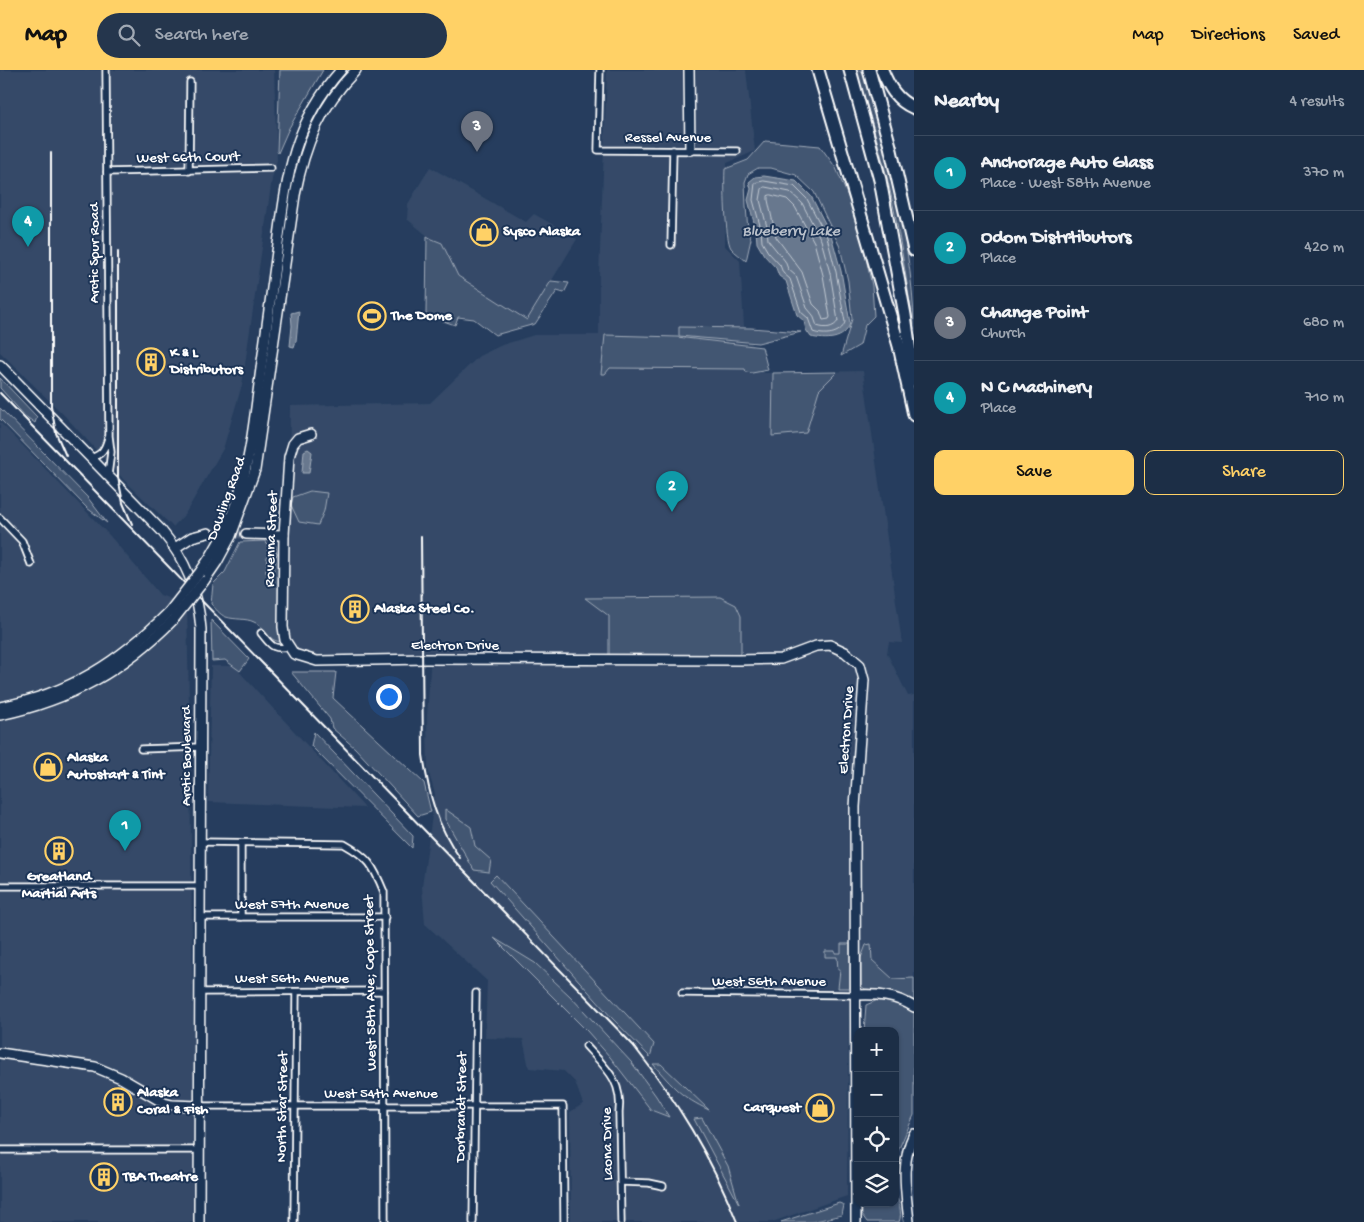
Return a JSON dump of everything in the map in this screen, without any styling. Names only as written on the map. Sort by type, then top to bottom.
[{"type":"highway","points":[[818,70],[899,346],[914,415]]},
{"type":"highway","points":[[850,70],[880,180],[903,305],[914,380]]},
{"type":"highway","points":[[869,70],[890,146],[914,250]]},
{"type":"highway","points":[[882,70],[893,93],[907,105],[914,108]]},
{"type":"main road","name":"Dowling Road","points":[[0,707],[54,691],[114,661],[172,615],[214,551],[232,516],[240,495],[250,453],[283,200],[292,156],[311,111],[327,86],[341,70]]},
{"type":"main road","name":"Dowling Road","points":[[0,716],[39,706],[67,695],[93,682],[128,660],[204,581],[220,556],[230,536],[255,470],[295,195],[304,156],[319,119],[337,92],[356,70]]},
{"type":"main road","points":[[689,70],[690,150]]},
{"type":"main road","name":"Arctic Boulevard","points":[[0,365],[161,530],[175,548],[184,565],[198,603],[201,629],[199,1222]]},
{"type":"main road","name":"Rovenna Street","points":[[292,651],[285,640],[283,627],[284,535],[289,457],[293,444],[298,438],[311,434]]},
{"type":"main road","points":[[175,548],[192,537],[208,533]]},
{"type":"main road","points":[[246,534],[284,535]]},
{"type":"main road","name":"Electron Drive","points":[[292,651],[317,661],[426,659],[739,660],[781,659],[816,646],[830,645],[845,652],[860,665],[864,680],[855,807],[856,1222]]},
{"type":"main road","points":[[856,995],[888,996],[904,1000],[914,1007]]},
{"type":"main road","points":[[0,1053],[95,1067],[121,1078],[164,1103],[199,1106]]},
{"type":"main road","points":[[909,1222],[904,1166],[907,1151],[914,1134]]},
{"type":"street","name":"Arctic Spur Road","points":[[106,70],[109,436],[111,452],[108,475]]},
{"type":"street","name":"Ressel Avenue","points":[[600,70],[598,150],[737,150]]},
{"type":"street","points":[[189,171],[190,82]]},
{"type":"street","points":[[671,245],[673,150]]},
{"type":"street","name":"West 66th Court","points":[[107,172],[271,168]]},
{"type":"street","points":[[90,458],[98,456],[102,452],[106,447],[109,436]]},
{"type":"street","points":[[0,518],[22,541],[31,564]]},
{"type":"street","points":[[261,633],[273,647],[292,651]]},
{"type":"street","points":[[141,749],[200,747]]},
{"type":"street","name":"West 58th Ave; Cope Street","points":[[201,842],[344,844],[361,854],[373,867],[384,892],[385,917],[384,1222]]},
{"type":"street","points":[[241,842],[241,917]]},
{"type":"street","points":[[0,886],[200,886]]},
{"type":"street","name":"West 57th Avenue","points":[[200,917],[385,917]]},
{"type":"street","name":"West 56th Avenue","points":[[200,992],[384,991]]},
{"type":"street","name":"North Star Street","points":[[294,1222],[296,992]]},
{"type":"street","name":"Dorbrandt Street","points":[[474,1222],[476,993]]},
{"type":"street","name":"West 56th Avenue","points":[[682,993],[856,995]]},
{"type":"street","name":"Laona Drive","points":[[586,1046],[613,1075],[620,1101],[621,1222]]},
{"type":"street","name":"West 54th Avenue","points":[[199,1106],[563,1106],[564,1222]]},
{"type":"street","points":[[0,1150],[199,1150]]},
{"type":"street","points":[[621,1182],[649,1183],[663,1186]]},
{"type":"shaded area","points":[[0,70],[274,70],[277,160],[272,179],[242,385],[223,449],[185,514],[173,527],[124,480],[64,415],[0,352]]},
{"type":"shaded area","points":[[280,70],[323,70],[289,128],[278,153],[277,151]]},
{"type":"shaded area","points":[[607,70],[746,70],[755,151],[727,163],[725,246],[740,261],[744,326],[764,373],[863,371],[902,643],[889,642],[887,653],[908,696],[914,695],[914,980],[849,980],[847,1196],[772,1222],[571,1222],[570,1112],[583,1104],[575,1082],[564,1071],[529,1068],[523,1039],[485,1038],[487,981],[425,924],[422,887],[435,794],[428,770],[427,717],[431,654],[323,656],[301,653],[293,647],[290,640],[288,595],[290,406],[430,403],[479,356],[502,345],[534,335],[599,335],[599,276]]},
{"type":"shaded area","points":[[856,70],[863,70],[892,178],[910,272],[914,329],[887,177]]},
{"type":"shaded area","points":[[765,141],[820,146],[836,168],[858,221],[872,286],[874,316],[865,325],[860,345],[841,356],[852,319],[848,281],[840,247],[814,192],[796,175],[771,168],[758,168],[748,174],[745,182],[746,207],[748,230],[751,239],[746,261],[731,248],[729,243],[725,210],[725,169],[748,160]]},
{"type":"shaded area","points":[[430,167],[526,222],[534,214],[577,239],[527,321],[457,275],[435,242],[407,219],[408,204]]},
{"type":"shaded area","points":[[427,236],[442,243],[458,276],[527,320],[551,281],[569,283],[564,293],[557,291],[535,324],[495,335],[474,319],[458,317],[455,325],[426,315]]},
{"type":"shaded area","points":[[679,327],[751,328],[801,332],[758,343],[679,336]]},
{"type":"shaded area","points":[[605,335],[677,337],[762,347],[768,370],[752,373],[746,372],[745,369],[610,368],[605,374],[601,374]]},
{"type":"shaded area","points":[[837,372],[819,390],[806,433],[772,436],[773,373]]},
{"type":"shaded area","points":[[0,378],[37,417],[35,423],[25,416],[0,388]]},
{"type":"shaded area","points":[[0,408],[88,498],[107,523],[87,508],[0,419]]},
{"type":"shaded area","points":[[0,422],[110,536],[160,595],[187,605],[195,1222],[0,1222]]},
{"type":"shaded area","points":[[310,491],[327,493],[324,511],[318,525],[299,522],[291,505],[293,497]]},
{"type":"shaded area","points":[[265,541],[268,546],[266,573],[273,573],[277,553],[281,553],[282,641],[271,638],[254,622],[224,616],[211,604],[213,584],[225,572],[240,542]]},
{"type":"shaded area","points":[[720,597],[736,605],[741,616],[741,653],[733,658],[609,657],[609,616],[585,598]]},
{"type":"shaded area","points":[[211,620],[249,659],[240,671],[225,660],[212,661]]},
{"type":"shaded area","points":[[211,666],[234,666],[365,808],[208,802]]},
{"type":"shaded area","points":[[291,672],[336,672],[333,698],[424,783],[431,812],[418,816],[355,748],[332,728],[330,719]]},
{"type":"shaded area","points":[[314,732],[413,836],[412,848],[311,746]]},
{"type":"shaded area","points":[[445,809],[471,827],[475,846],[491,860],[489,872],[474,870],[445,819]]},
{"type":"shaded area","points":[[496,875],[654,1044],[650,1057],[612,1018],[490,881]]},
{"type":"shaded area","points":[[494,938],[535,963],[570,996],[632,1063],[669,1117],[651,1110],[610,1057],[587,1031]]},
{"type":"shaded area","points":[[841,944],[850,944],[850,988],[838,988],[840,970],[838,970],[837,957],[825,957],[825,951],[841,953]]},
{"type":"shaded area","points":[[871,944],[872,960],[893,979],[914,978],[914,1000],[881,990],[865,989],[861,986],[861,958],[866,945]]},
{"type":"shaded area","points":[[880,999],[902,1004],[914,1013],[914,1115],[899,1149],[899,1027],[864,1027],[866,1005]]},
{"type":"shaded area","points":[[653,1064],[661,1064],[709,1110],[691,1101],[678,1091]]},
{"type":"shaded area","points":[[702,1118],[728,1166],[739,1204],[694,1119]]},
{"type":"shaded area","points":[[899,1202],[900,1218],[899,1222],[867,1222],[862,1215],[862,1207],[899,1207]]},
{"type":"shaded area","points":[[839,1203],[844,1205],[842,1215],[811,1222],[781,1222]]},
{"type":"water","name":"Blueberry Lake","points":[[764,176],[796,181],[811,196],[831,235],[841,271],[850,323],[844,333],[839,336],[828,339],[811,337],[806,330],[804,321],[797,315],[786,281],[779,276],[776,268],[764,255],[757,243],[756,230],[748,200],[751,189],[749,182],[755,177]]},
{"type":"water","points":[[299,311],[294,347],[290,346],[291,313]]},
{"type":"water","points":[[308,449],[312,452],[309,473],[302,473],[304,451]]},
{"type":"water","points":[[276,546],[277,553],[273,573],[269,575],[266,573],[268,550],[270,547]]},
{"type":"tunnel","points":[[208,533],[246,534]]},
{"type":"railway","points":[[51,153],[51,406],[56,433],[66,456]]},
{"type":"railway","points":[[118,252],[118,477],[123,503],[132,524]]},
{"type":"railway","points":[[0,393],[633,1045],[664,1087],[692,1130],[716,1174],[737,1222]]},
{"type":"railway","points":[[421,536],[423,755],[431,796],[439,821],[460,858]]},
{"type":"place","name":"Change Point","points":[[477,152]]},
{"type":"place","name":"Sysco Alaska","points":[[484,232]]},
{"type":"place","name":"N C Machinery","points":[[28,247]]},
{"type":"place","name":"The Dome","points":[[372,316]]},
{"type":"place","name":"K & L Distributors","points":[[151,362]]},
{"type":"place","name":"Odom Distrtibutors","points":[[672,512]]},
{"type":"place","name":"Alaska Steel Co.","points":[[355,609]]},
{"type":"place","name":"Alaska Autostart & Tint","points":[[48,767]]},
{"type":"place","name":"Greatland Martial Arts","points":[[59,851]]},
{"type":"place","name":"Anchorage Auto Glass","points":[[125,851]]},
{"type":"place","name":"Alaska Coral & Fish","points":[[118,1102]]},
{"type":"place","name":"Carquest","points":[[820,1108]]},
{"type":"place","name":"TBA Theatre","points":[[104,1177]]}]
